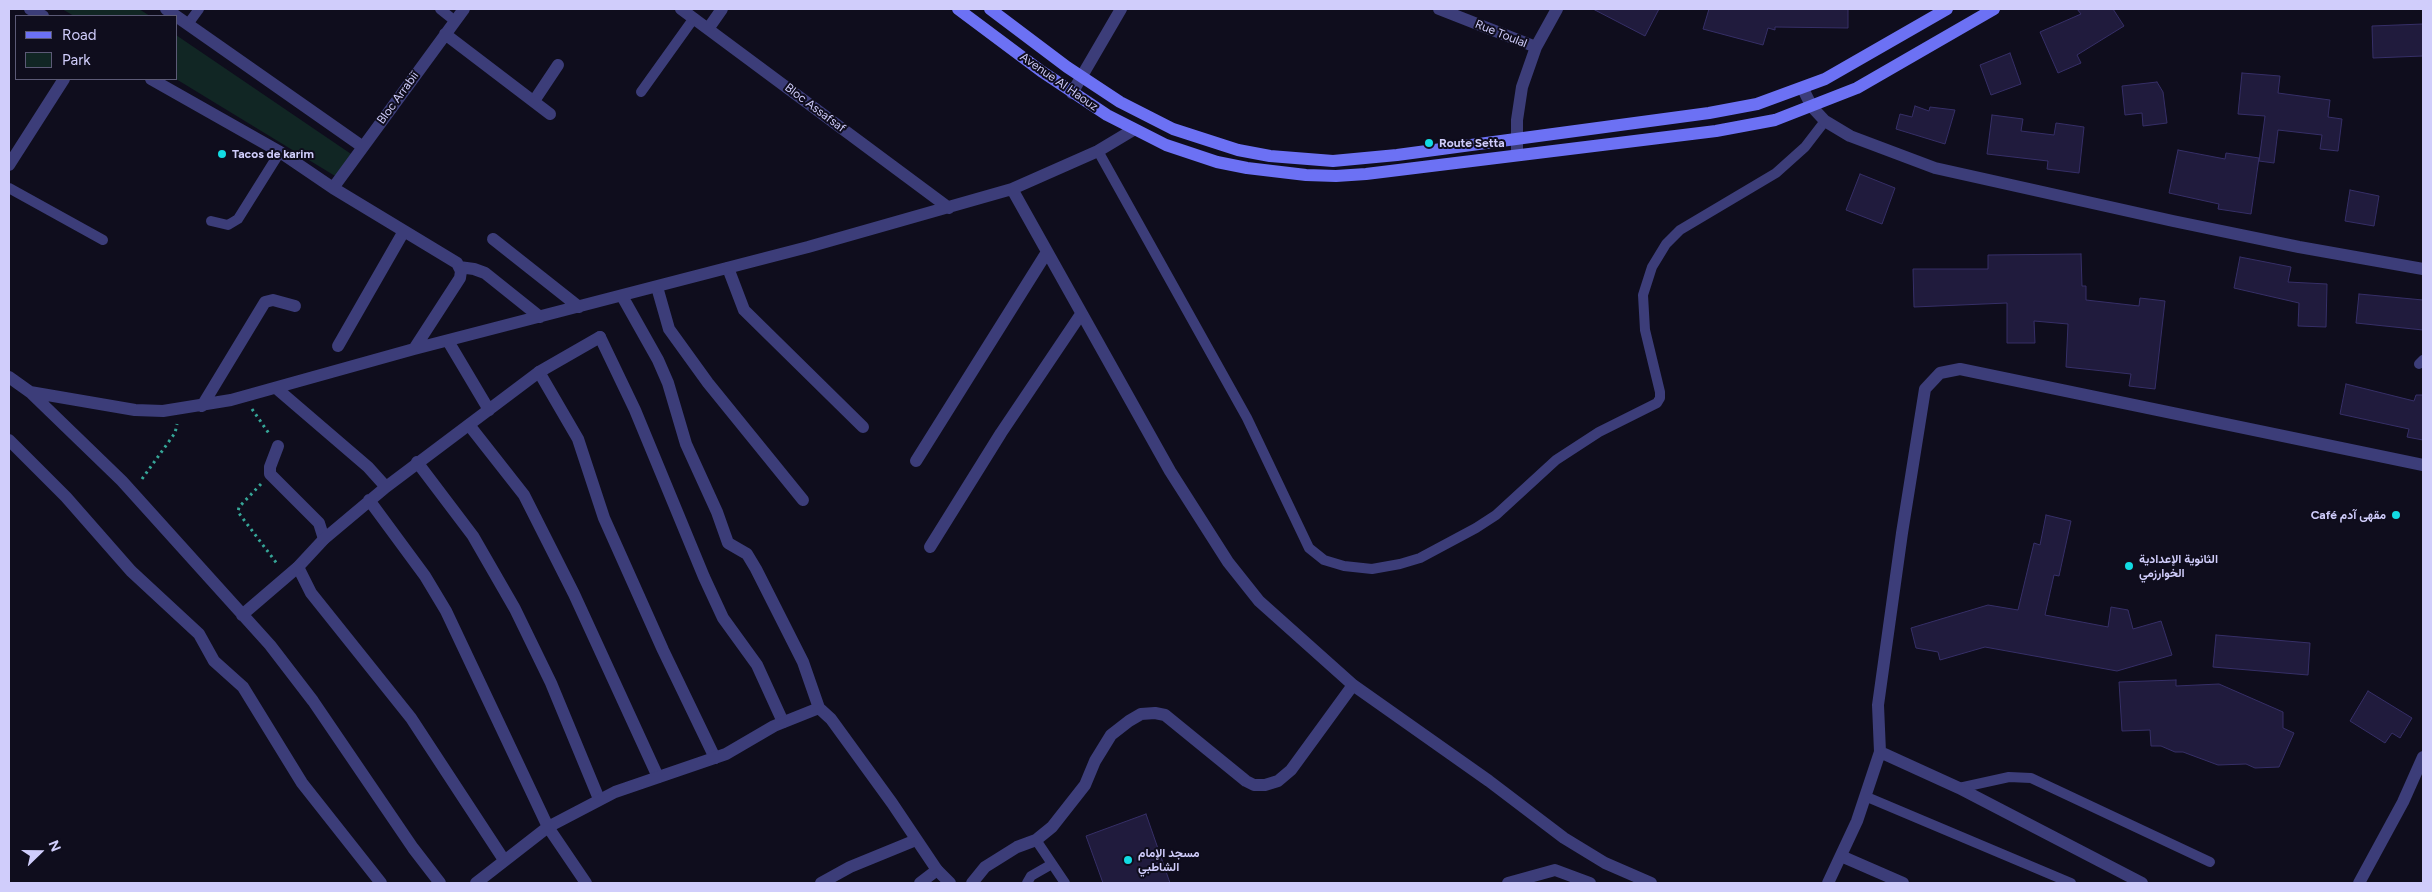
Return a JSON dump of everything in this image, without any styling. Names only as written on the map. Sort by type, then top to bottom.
[{"type":"main road","name":"Avenue Al Haouz","points":[[958,9],[1072,93],[1133,130],[1166,145],[1217,162],[1306,176],[1366,174],[1746,126],[1775,120],[1857,88],[1994,9]]},
{"type":"main road","name":"Avenue Al Haouz","points":[[990,9],[1120,102],[1173,129],[1238,150],[1278,157],[1333,160],[1365,159],[1733,109],[1803,89],[1845,68],[1947,9]]},
{"type":"street","points":[[30,9],[41,15]]},
{"type":"street","name":"Bloc Arrabiï","points":[[333,188],[464,9]]},
{"type":"street","name":"Bloc Assafsaf","points":[[681,9],[949,208]]},
{"type":"street","points":[[708,29],[722,9]]},
{"type":"street","points":[[1072,93],[1121,9]]},
{"type":"street","name":"Rue Toulal","points":[[1439,9],[1536,47]]},
{"type":"street","points":[[1517,155],[1516,139],[1522,88],[1536,47],[1557,9]]},
{"type":"street","points":[[178,17],[362,147]]},
{"type":"street","points":[[445,34],[550,114]]},
{"type":"street","points":[[534,101],[558,66]]},
{"type":"street","points":[[11,156],[63,80]]},
{"type":"street","points":[[153,80],[280,152],[333,188],[457,263],[460,268],[460,278],[414,349]]},
{"type":"street","points":[[1803,89],[1812,107],[1825,121],[1850,136],[1935,168],[2222,231],[2423,269]]},
{"type":"street","points":[[30,392],[135,410],[163,411],[202,406],[276,388],[414,349],[657,287],[949,208],[1012,189],[1098,151],[1133,130]]},
{"type":"street","points":[[1012,189],[1170,471],[1228,562],[1259,601],[1353,685],[1490,781],[1564,838],[1635,881],[1651,883]]},
{"type":"street","points":[[338,346],[404,231]]},
{"type":"street","points":[[493,239],[579,307]]},
{"type":"street","points":[[916,461],[1047,252]]},
{"type":"street","points":[[460,268],[474,269],[485,273],[540,317]]},
{"type":"street","points":[[728,268],[744,310],[862,427]]},
{"type":"street","points":[[657,287],[669,329],[708,383],[803,500]]},
{"type":"street","points":[[622,296],[668,383],[686,444],[718,512],[728,543],[747,554],[756,569],[803,662],[819,708],[831,719],[937,870],[950,883]]},
{"type":"street","points":[[202,406],[265,302],[273,300],[294,306]]},
{"type":"street","points":[[930,547],[1001,433],[1081,314]]},
{"type":"street","points":[[242,615],[298,567],[324,539],[417,462],[538,372],[600,338],[635,410],[704,577],[723,618],[757,666],[783,722]]},
{"type":"street","points":[[448,340],[489,410]]},
{"type":"street","points":[[1828,883],[1867,797],[1880,752],[1878,705],[1903,524],[1925,389],[1940,374],[1960,369],[2423,465]]},
{"type":"street","points":[[538,372],[578,439],[604,518],[663,650],[716,758]]},
{"type":"street","points":[[9,377],[30,392],[132,492],[270,646],[313,701],[413,848],[440,883]]},
{"type":"street","points":[[276,388],[368,467],[386,487]]},
{"type":"street","points":[[469,425],[524,495],[574,594],[658,777]]},
{"type":"street","points":[[9,440],[66,497],[131,571],[199,634],[214,661],[243,687],[302,783],[381,883]]},
{"type":"street","points":[[278,446],[270,467],[270,474],[319,523],[324,539]]},
{"type":"street","points":[[417,462],[473,536],[516,609],[551,683],[599,799]]},
{"type":"street","points":[[369,500],[424,576],[446,611],[548,827],[586,883]]},
{"type":"street","points":[[298,567],[311,593],[411,718],[504,860]]},
{"type":"street","points":[[972,883],[984,867],[1017,847],[1036,840],[1052,827],[1085,786],[1095,761],[1111,735],[1142,714],[1155,713],[1165,715],[1246,781],[1254,785],[1265,785],[1278,782],[1291,770],[1353,685]]},
{"type":"street","points":[[476,883],[548,827],[599,799],[726,754],[762,732],[819,708]]},
{"type":"street","points":[[1880,752],[1959,788],[2142,883]]},
{"type":"street","points":[[2359,883],[2402,802],[2423,757]]},
{"type":"street","points":[[821,883],[850,867],[916,840]]},
{"type":"street","points":[[1841,856],[1903,883]]},
{"type":"street","points":[[920,883],[937,870]]},
{"type":"street","points":[[1508,883],[1555,870],[1590,883]]},
{"type":"lane","points":[[188,24],[199,9]]},
{"type":"lane","points":[[440,9],[455,21]]},
{"type":"lane","points":[[641,92],[694,18]]},
{"type":"lane","points":[[1098,151],[1247,418],[1309,548],[1324,560],[1344,566],[1372,569],[1420,558],[1476,528],[1496,515],[1556,460],[1599,432],[1657,403],[1660,398],[1660,392],[1645,330],[1643,295],[1652,267],[1666,244],[1680,230],[1776,173],[1805,147],[1825,121]]},
{"type":"lane","points":[[211,221],[228,226],[238,219],[280,152]]},
{"type":"lane","points":[[9,188],[104,240]]},
{"type":"lane","points":[[1959,788],[2009,777],[2031,778],[2210,862]]},
{"type":"lane","points":[[1867,797],[2071,883]]},
{"type":"lane","points":[[1036,840],[1065,883]]},
{"type":"lane","points":[[1027,883],[1031,876],[1052,864]]},
{"type":"path","points":[[243,396],[278,446]]},
{"type":"path","points":[[132,492],[175,433],[179,408]]},
{"type":"path","points":[[270,474],[239,507],[238,512],[287,577]]},
{"type":"green space","points":[[62,9],[139,9],[148,15],[72,15]]},
{"type":"green space","points":[[178,36],[357,158],[340,179],[178,80]]},
{"type":"building","points":[[1593,9],[1659,9],[1645,36]]},
{"type":"building","points":[[1709,9],[1848,9],[1848,28],[1775,27],[1775,30],[1768,28],[1763,45],[1703,29]]},
{"type":"building","points":[[2077,9],[2113,9],[2124,26],[2077,55],[2081,63],[2058,73],[2040,32],[2081,14]]},
{"type":"building","points":[[2423,24],[2423,56],[2373,58],[2372,26]]},
{"type":"building","points":[[2010,53],[2021,84],[1991,95],[1980,65]]},
{"type":"building","points":[[2242,73],[2280,76],[2278,93],[2330,100],[2328,117],[2342,119],[2338,151],[2320,149],[2322,135],[2278,130],[2274,163],[2259,161],[2265,116],[2238,114]]},
{"type":"building","points":[[2157,82],[2163,92],[2167,123],[2143,126],[2142,113],[2125,115],[2122,86]]},
{"type":"building","points":[[1915,106],[1929,111],[1930,107],[1955,110],[1945,144],[1896,129],[1900,114],[1912,117]]},
{"type":"building","points":[[1992,115],[2023,119],[2021,131],[2054,135],[2056,123],[2084,127],[2079,173],[2047,169],[2048,161],[1987,154]]},
{"type":"building","points":[[2178,150],[2225,159],[2226,153],[2259,158],[2251,214],[2218,209],[2219,204],[2169,193]]},
{"type":"building","points":[[1860,174],[1895,188],[1882,224],[1846,210]]},
{"type":"building","points":[[2350,190],[2379,196],[2374,226],[2345,221]]},
{"type":"building","points":[[2081,254],[2082,286],[2086,286],[2086,300],[2139,306],[2140,298],[2165,301],[2155,389],[2129,386],[2131,374],[2066,367],[2068,324],[2034,321],[2035,343],[2007,343],[2007,303],[1914,307],[1913,269],[1988,269],[1988,255]]},
{"type":"building","points":[[2240,257],[2291,267],[2288,282],[2327,284],[2326,327],[2298,326],[2299,303],[2234,288]]},
{"type":"building","points":[[2359,294],[2423,300],[2423,330],[2356,323]]},
{"type":"building","points":[[2346,384],[2414,401],[2416,395],[2423,395],[2423,440],[2407,437],[2409,429],[2340,414]]},
{"type":"building","points":[[2046,515],[2071,521],[2059,576],[2054,575],[2045,615],[2108,627],[2111,607],[2128,610],[2133,629],[2161,621],[2172,655],[2117,671],[1985,647],[1940,660],[1938,652],[1916,648],[1911,628],[1988,605],[2018,610],[2034,543],[2040,545]]},
{"type":"building","points":[[2216,635],[2310,643],[2308,675],[2213,667]]},
{"type":"building","points":[[2176,680],[2176,686],[2219,684],[2283,712],[2283,728],[2294,733],[2279,767],[2255,768],[2246,764],[2218,765],[2183,752],[2175,752],[2161,746],[2151,746],[2150,730],[2122,731],[2119,682]]},
{"type":"building","points":[[2368,691],[2412,718],[2400,738],[2392,733],[2385,743],[2350,721]]},
{"type":"building","name":"مسجد الإمام الشاطبي","points":[[1146,814],[1170,883],[1103,883],[1086,836]]},
{"type":"place","name":"Route Setta","points":[[1429,143]]},
{"type":"place","name":"Tacos de karim","points":[[222,154]]},
{"type":"place","name":"Café مقهى آدم","points":[[2396,515]]},
{"type":"place","name":"الثانوية الإعدادية الخوارزمي","points":[[2129,566]]},
{"type":"place","name":"مسجد الإمام الشاطبي","points":[[1128,860]]}]
